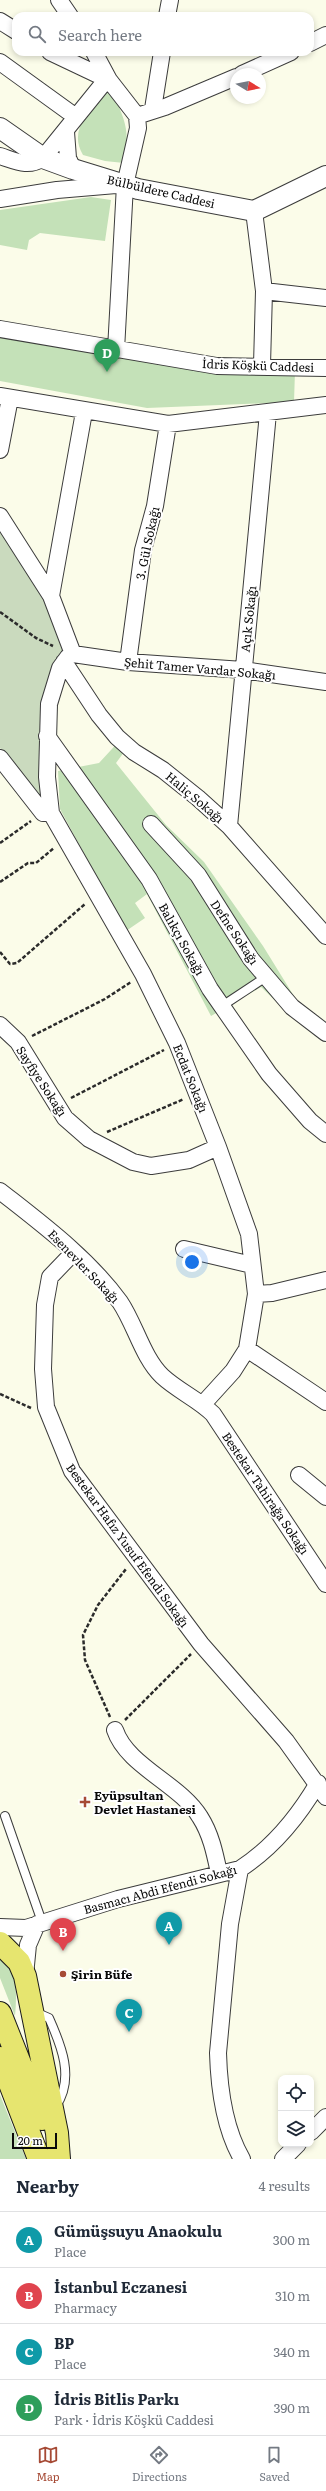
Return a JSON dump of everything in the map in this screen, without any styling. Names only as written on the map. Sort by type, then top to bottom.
[{"type":"main road","points":[[0,1943],[19,1962],[25,1976],[52,2112],[58,2133],[58,2159]]},
{"type":"main road","points":[[4,2048],[21,2034],[31,2012]]},
{"type":"main road","points":[[0,2013],[4,2048],[39,2159]]},
{"type":"main road","points":[[4,2048],[58,2159]]},
{"type":"street","points":[[59,0],[67,12]]},
{"type":"street","points":[[168,12],[170,0]]},
{"type":"street","points":[[0,21],[12,28]]},
{"type":"street","points":[[314,41],[326,35]]},
{"type":"street","points":[[58,56],[109,80]]},
{"type":"street","points":[[96,56],[109,80],[137,116],[138,128],[125,185],[116,350]]},
{"type":"street","points":[[153,109],[161,56]]},
{"type":"street","points":[[255,68],[282,56]]},
{"type":"street","points":[[0,62],[76,117]]},
{"type":"street","points":[[0,156],[23,164],[34,164],[43,158],[66,132],[102,85],[109,80]]},
{"type":"street","points":[[137,116],[153,109],[165,107],[230,80]]},
{"type":"street","name":"Bülbüldere Caddesi","points":[[3,132],[43,158],[73,169],[125,185],[254,211]]},
{"type":"street","points":[[66,132],[68,158],[73,169]]},
{"type":"street","points":[[262,365],[264,291],[254,211],[326,176]]},
{"type":"street","points":[[0,199],[90,186],[125,185]]},
{"type":"street","points":[[264,291],[326,298]]},
{"type":"street","name":"İdris Köşkü Caddesi","points":[[0,329],[116,350],[217,366],[262,365],[326,368]]},
{"type":"street","points":[[0,450],[5,397],[84,412],[168,424],[326,405]]},
{"type":"street","points":[[51,596],[84,412]]},
{"type":"street","name":"Açık Sokağı","points":[[229,826],[268,412]]},
{"type":"street","name":"3. Gül Sokağı","points":[[128,662],[143,550],[155,506],[168,424]]},
{"type":"street","name":"Haliç Sokağı","points":[[0,516],[51,596],[69,658],[99,715],[117,737],[134,752],[162,770],[198,798],[229,826],[326,936]]},
{"type":"street","points":[[47,813],[47,736],[49,704],[60,668],[69,658]]},
{"type":"street","name":"Şehit Tamer Vardar Sokağı","points":[[69,658],[243,670],[326,682]]},
{"type":"street","name":"Balıkçı Sokağı","points":[[47,736],[148,879],[210,989],[270,1074],[310,1121],[326,1134]]},
{"type":"street","name":"Ecdat Sokağı","points":[[0,758],[47,813],[66,839],[143,974],[177,1043],[218,1147],[248,1234],[256,1294],[247,1349]]},
{"type":"street","name":"Defne Sokağı","points":[[151,824],[198,875],[251,958],[266,976],[292,1007],[326,1033]]},
{"type":"street","name":"Sayfiye Sokağı","points":[[0,1025],[18,1042],[56,1106],[66,1118],[89,1139],[133,1162],[151,1166],[189,1160],[218,1147]]},
{"type":"street","name":"Esenevler Sokağı","points":[[0,1190],[43,1223],[74,1252],[120,1303],[161,1375],[203,1404]]},
{"type":"street","points":[[184,1249],[252,1265]]},
{"type":"street","name":"Bestekar Hafız Yusuf Efendi Sokağı","points":[[74,1252],[50,1277],[44,1327],[43,1369],[46,1407],[72,1471],[136,1559],[201,1644],[286,1741],[318,1782],[326,1797]]},
{"type":"street","points":[[256,1294],[272,1294],[326,1280]]},
{"type":"street","points":[[203,1404],[233,1371],[247,1349],[326,1402]]},
{"type":"street","name":"Bestekar Tahirağa Sokağı","points":[[203,1404],[213,1414],[326,1584]]},
{"type":"street","points":[[299,1475],[326,1497]]},
{"type":"street","points":[[115,1730],[118,1740],[126,1749],[181,1796],[200,1816],[210,1837],[219,1873]]},
{"type":"street","name":"Basmacı Abdi Efendi Sokağı","points":[[0,1926],[26,1928],[118,1899],[240,1869],[257,1858],[295,1819],[318,1782]]},
{"type":"street","points":[[240,1869],[229,1932],[218,2053],[218,2074],[228,2126],[242,2159]]},
{"type":"street","points":[[25,1976],[28,1944],[40,1923]]},
{"type":"street","points":[[314,2129],[326,2117]]},
{"type":"street","points":[[283,2159],[295,2147]]},
{"type":"lane","points":[[222,1006],[266,976]]},
{"type":"lane","points":[[5,1816],[40,1923]]},
{"type":"path","points":[[0,612],[36,638],[69,658]]},
{"type":"path","points":[[0,843],[47,813]]},
{"type":"path","points":[[0,882],[28,863],[36,863],[66,839]]},
{"type":"path","points":[[0,952],[10,964],[17,963],[97,893]]},
{"type":"path","points":[[18,1042],[105,999],[143,974]]},
{"type":"path","points":[[56,1106],[177,1043]]},
{"type":"path","points":[[89,1139],[197,1094]]},
{"type":"path","points":[[0,1394],[34,1410],[46,1407]]},
{"type":"path","points":[[136,1559],[122,1572],[98,1605],[82,1635],[85,1660],[115,1730],[201,1644]]},
{"type":"green space","points":[[100,94],[113,94],[126,127],[127,143],[124,163],[105,161],[83,155],[79,147],[78,138],[81,123]]},
{"type":"green space","points":[[91,197],[111,200],[105,241],[40,233],[29,240],[27,250],[0,245],[0,210]]},
{"type":"green space","points":[[0,335],[295,371],[294,402],[147,408],[0,381]]},
{"type":"green space","points":[[0,525],[56,621],[65,643],[61,657],[43,794],[40,798],[0,748]]},
{"type":"green space","points":[[123,737],[130,744],[116,763],[166,825],[204,862],[263,946],[297,1001],[288,1013],[261,987],[211,1016],[147,894],[135,903],[145,918],[126,931],[60,809],[58,771],[99,763]]},
{"type":"green space","points":[[0,1954],[10,1967],[15,1983],[15,2016],[0,1978]]},
{"type":"green space","points":[[0,2095],[26,2159],[0,2159]]},
{"type":"place","name":"İdris Bitlis Parkı","points":[[107,372]]},
{"type":"place","name":"Eyüpsultan Devlet Hastanesi","points":[[85,1802]]},
{"type":"place","name":"Gümüşsuyu Anaokulu","points":[[169,1945]]},
{"type":"place","name":"İstanbul Eczanesi","points":[[63,1951]]},
{"type":"place","name":"Şirin Büfe","points":[[63,1974]]},
{"type":"place","name":"BP","points":[[129,2032]]}]
